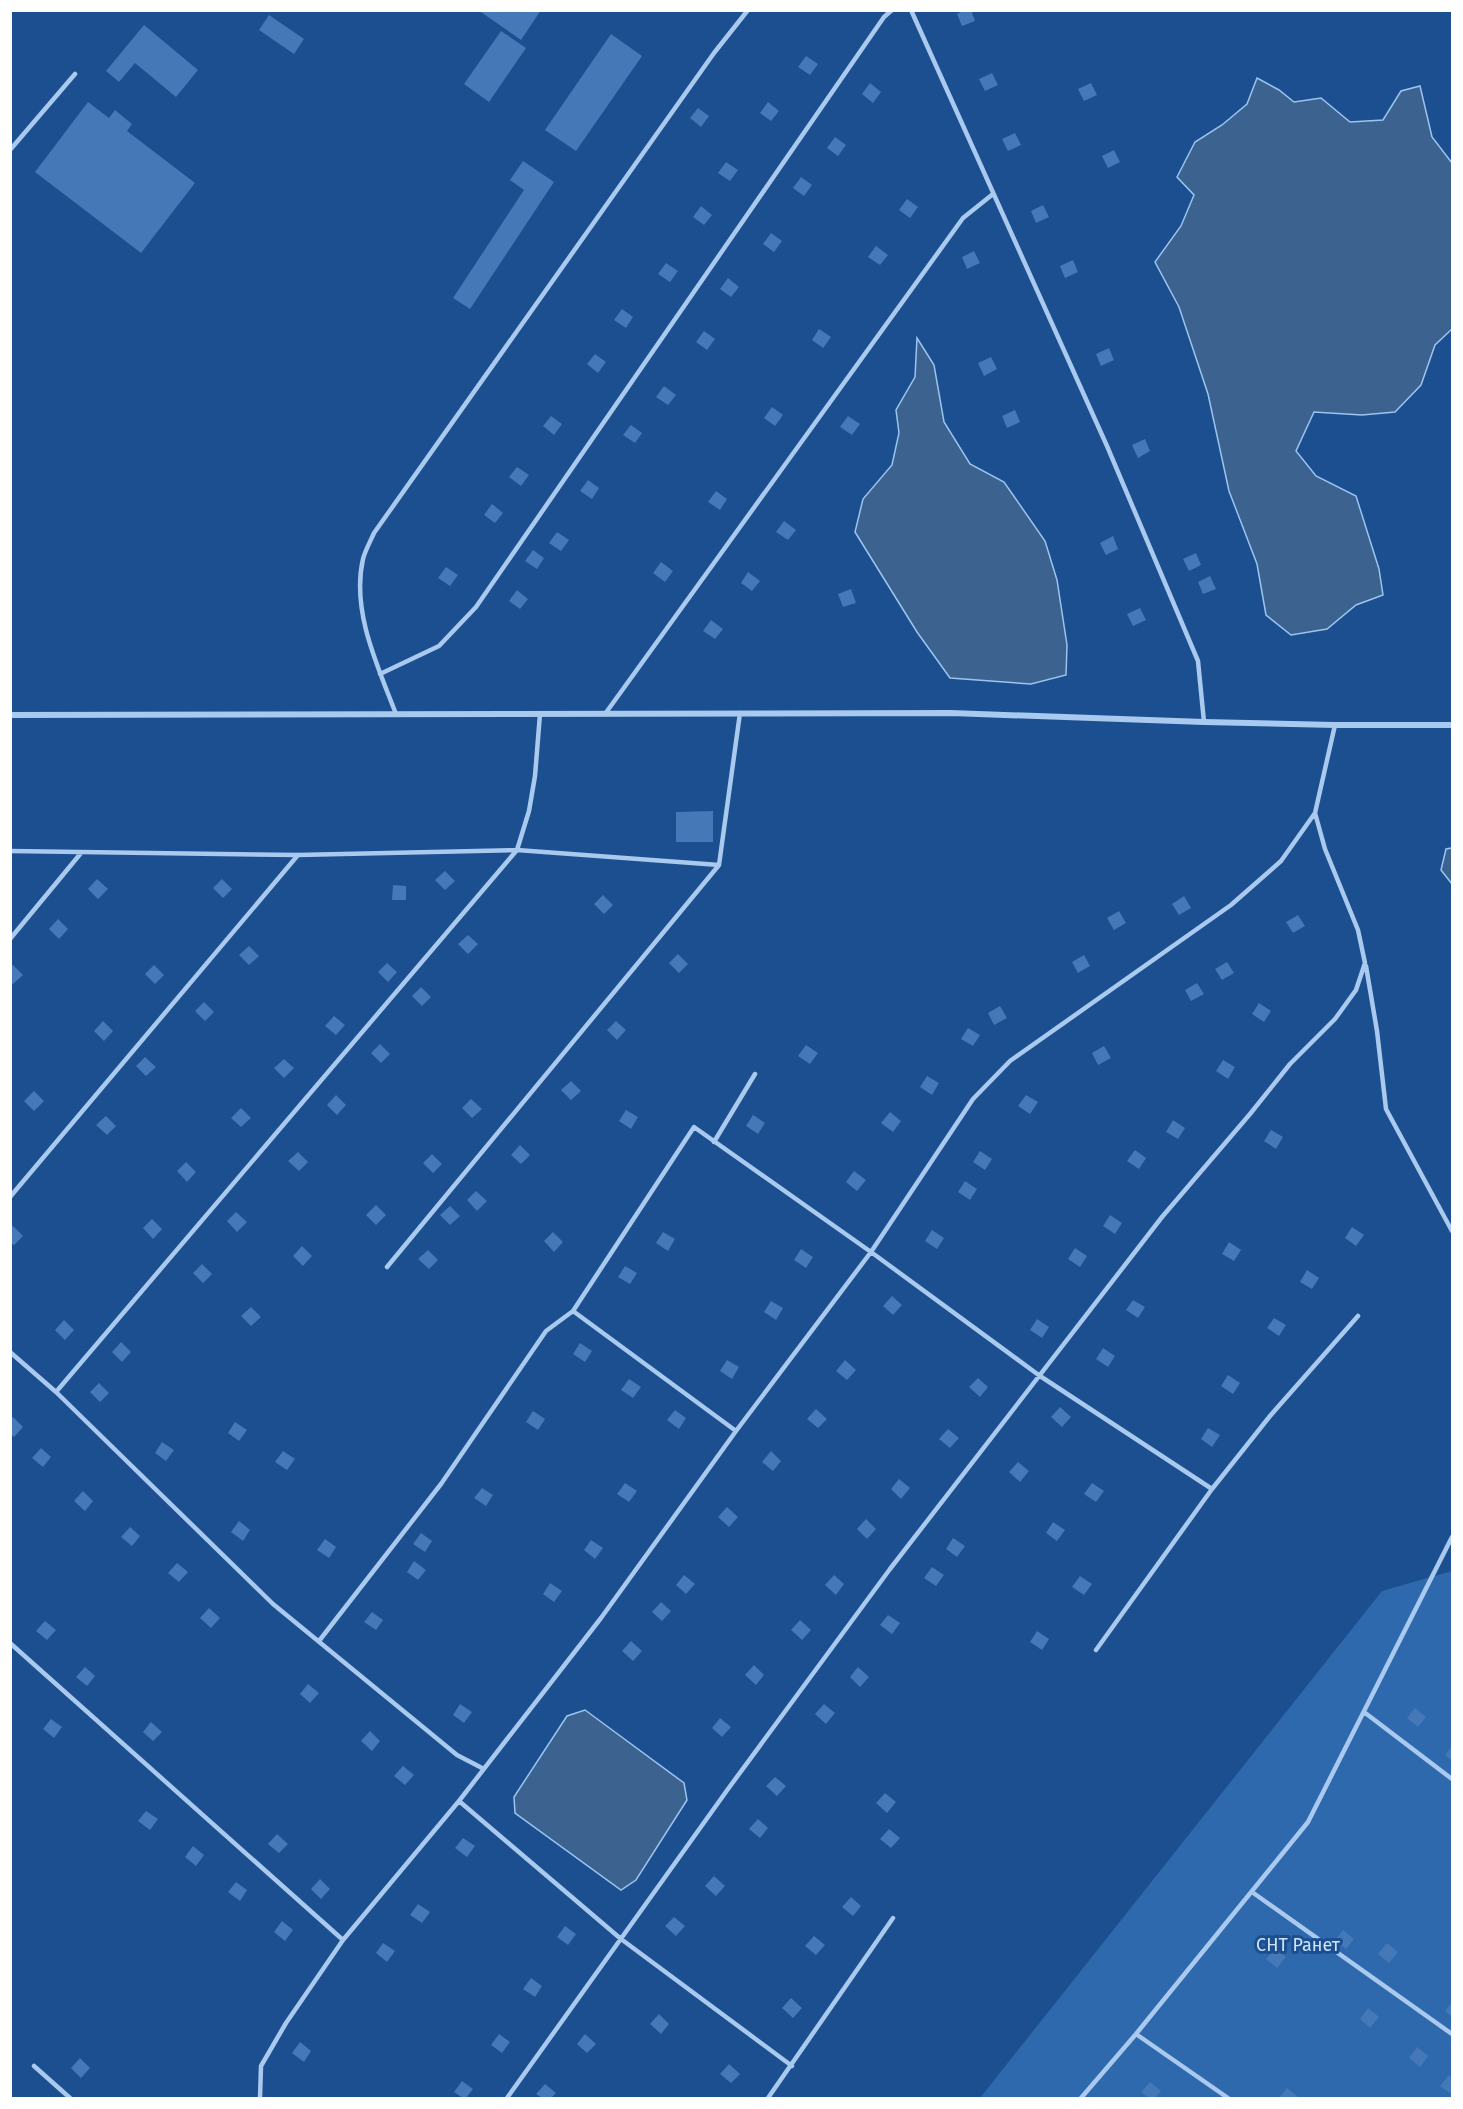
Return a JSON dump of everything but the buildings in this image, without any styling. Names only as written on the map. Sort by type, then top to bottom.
[{"type":"street","points":[[10,715],[951,713],[1204,722],[1452,725]]},
{"type":"lane","points":[[396,714],[380,674],[364,622],[361,600],[363,558],[374,534],[714,53],[748,10]]},
{"type":"lane","points":[[380,674],[439,646],[476,607],[892,10]]},
{"type":"lane","points":[[910,10],[1107,446],[1198,661],[1204,722]]},
{"type":"lane","points":[[10,150],[75,74]]},
{"type":"lane","points":[[605,714],[963,218],[993,194]]},
{"type":"lane","points":[[387,1267],[719,865],[740,713]]},
{"type":"lane","points":[[56,1392],[517,850],[529,811],[535,776],[540,714]]},
{"type":"lane","points":[[260,2098],[261,2066],[286,2024],[343,1940],[459,1801],[482,1768],[601,1618],[736,1431],[871,1252],[973,1099],[1010,1061],[1232,905],[1281,861],[1315,813],[1335,725]]},
{"type":"lane","points":[[1315,813],[1325,849],[1358,930],[1377,1031],[1386,1109],[1452,1231]]},
{"type":"lane","points":[[10,851],[298,855],[517,850],[719,865]]},
{"type":"lane","points":[[10,939],[81,852]]},
{"type":"lane","points":[[10,1197],[298,855]]},
{"type":"lane","points":[[507,2098],[728,1789],[890,1569],[1162,1217],[1290,1064],[1335,1019],[1356,990],[1365,963]]},
{"type":"lane","points":[[714,1142],[754,1074]]},
{"type":"lane","points":[[320,1641],[441,1484],[546,1331],[573,1311],[694,1127],[871,1252],[1040,1376],[1212,1489]]},
{"type":"lane","points":[[573,1311],[736,1431]]},
{"type":"lane","points":[[1096,1650],[1212,1489],[1270,1416],[1358,1316]]},
{"type":"lane","points":[[10,1352],[56,1392],[273,1604],[457,1755],[482,1768]]},
{"type":"lane","points":[[1081,2098],[1136,2034],[1308,1822],[1452,1537]]},
{"type":"lane","points":[[10,1643],[343,1940]]},
{"type":"lane","points":[[1364,1712],[1452,1779]]},
{"type":"lane","points":[[459,1801],[621,1939],[792,2066]]},
{"type":"lane","points":[[1252,1892],[1452,2034]]},
{"type":"lane","points":[[768,2098],[893,1918]]},
{"type":"lane","points":[[1136,2034],[1228,2098]]},
{"type":"lane","points":[[34,2066],[70,2098]]},
{"type":"green space","name":"СНТ Ранет","points":[[1452,1571],[1452,2098],[980,2098],[1382,1591]]},
{"type":"shaded area","points":[[1257,78],[1279,90],[1294,102],[1321,98],[1350,122],[1383,120],[1401,91],[1420,86],[1432,137],[1452,163],[1452,329],[1435,345],[1421,385],[1395,412],[1362,415],[1314,412],[1296,451],[1316,476],[1356,496],[1379,569],[1383,595],[1356,605],[1327,629],[1291,635],[1266,615],[1257,564],[1229,491],[1208,394],[1179,307],[1155,262],[1181,226],[1194,195],[1177,177],[1195,142],[1222,125],[1247,104]]},
{"type":"shaded area","points":[[917,338],[934,365],[944,422],[970,464],[1004,482],[1045,541],[1057,580],[1067,645],[1066,675],[1031,684],[950,678],[917,632],[855,532],[863,499],[892,465],[899,433],[896,410],[915,377]]},
{"type":"shaded area","points":[[1452,848],[1452,884],[1441,870],[1446,849]]},
{"type":"shaded area","points":[[585,1710],[684,1783],[687,1800],[636,1880],[621,1890],[515,1813],[514,1797],[567,1716]]}]
